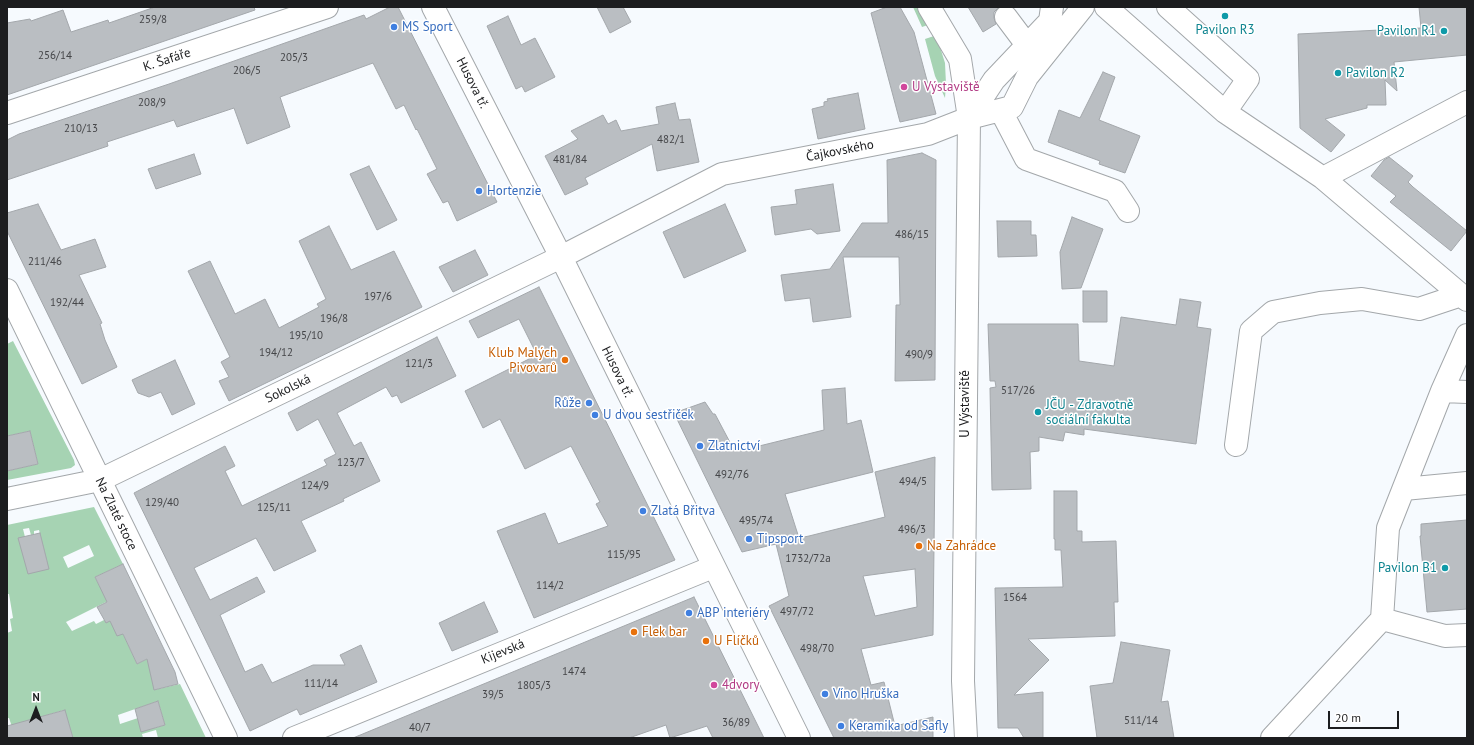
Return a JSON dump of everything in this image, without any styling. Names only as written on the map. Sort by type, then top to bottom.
[{"type":"street","name":"K. Šafáře","points":[[7,114],[327,7]]},
{"type":"street","name":"Husova tř.","points":[[433,7],[561,257],[713,567],[799,738]]},
{"type":"street","name":"U Výstaviště","points":[[929,7],[960,59],[969,118],[963,674],[966,738]]},
{"type":"street","points":[[969,118],[994,80],[1050,21],[1052,7]]},
{"type":"street","name":"Čajkovského","points":[[561,257],[722,174],[928,134],[969,118],[1012,107],[1027,77],[1083,7]]},
{"type":"street","points":[[1106,7],[1225,112],[1323,178],[1464,298]]},
{"type":"street","points":[[1168,7],[1248,79],[1225,112]]},
{"type":"street","points":[[1006,17],[1027,45]]},
{"type":"street","points":[[1323,178],[1467,102]]},
{"type":"street","points":[[1001,111],[1026,159],[1115,191],[1128,211]]},
{"type":"street","name":"Sokolská","points":[[7,499],[100,480],[561,257]]},
{"type":"street","name":"Na Zlaté stoce","points":[[7,290],[226,738]]},
{"type":"street","points":[[1236,445],[1251,331],[1273,312],[1320,303],[1362,299],[1419,309],[1464,298]]},
{"type":"street","points":[[1272,738],[1382,619],[1388,528],[1442,391],[1467,335]]},
{"type":"street","points":[[1442,391],[1467,392]]},
{"type":"street","points":[[1404,489],[1467,483]]},
{"type":"street","name":"Kijevská","points":[[294,738],[713,567]]},
{"type":"street","points":[[1382,619],[1445,636],[1467,634]]},
{"type":"green space","points":[[913,7],[918,7],[928,25],[922,27]]},
{"type":"green space","points":[[934,36],[940,47],[945,63],[945,98],[935,76],[925,39]]},
{"type":"green space","points":[[13,341],[74,460],[75,465],[71,468],[7,480],[7,471],[38,464],[30,431],[7,436],[7,344]]},
{"type":"green space","points":[[94,507],[123,564],[95,577],[100,587],[103,586],[110,600],[66,622],[72,631],[94,621],[96,624],[104,620],[110,621],[123,634],[137,664],[164,651],[154,690],[180,684],[206,738],[158,738],[156,730],[142,734],[143,738],[73,738],[64,710],[37,718],[13,730],[9,718],[7,718],[7,633],[12,631],[10,619],[13,618],[9,594],[7,594],[7,525]],"holes":[[[29,528],[31,535],[34,534],[34,531],[39,530],[47,562],[25,537],[23,529]],[[89,545],[94,556],[68,568],[63,557]],[[158,701],[165,725],[155,728],[150,714],[120,724],[118,715]]]},
{"type":"building","points":[[155,7],[254,7],[255,10],[7,95],[7,23],[30,19],[31,21],[63,10],[71,32],[108,20],[109,23]]},
{"type":"building","points":[[390,7],[398,7],[497,202],[457,221],[448,201],[443,203],[427,174],[437,169],[417,129],[416,130],[404,105],[396,109],[373,63],[280,97],[290,127],[247,144],[234,108],[177,127],[174,120],[107,142],[108,146],[7,180],[7,140],[19,134],[169,84],[364,15],[366,19]]},
{"type":"building","points":[[597,7],[623,7],[631,22],[610,33]]},
{"type":"building","points":[[887,7],[900,7],[914,32],[936,114],[900,122],[871,13]]},
{"type":"building","points":[[968,7],[999,7],[994,12],[996,24],[983,32]]},
{"type":"building","points":[[1419,7],[1467,7],[1467,55],[1394,62],[1397,91],[1385,80],[1386,105],[1367,105],[1367,108],[1325,119],[1345,135],[1331,152],[1300,128],[1298,34],[1421,28]]},
{"type":"building","points":[[508,16],[521,45],[535,38],[555,77],[525,92],[522,86],[516,89],[487,26]]},
{"type":"building","points":[[1103,72],[1115,77],[1099,120],[1140,136],[1125,173],[1099,164],[1100,161],[1048,142],[1059,110],[1080,118]]},
{"type":"building","points":[[858,93],[865,129],[818,139],[812,109],[824,106],[824,102],[828,101],[827,99]]},
{"type":"building","points":[[675,103],[679,120],[690,119],[699,162],[657,171],[652,144],[585,178],[588,184],[565,195],[545,156],[578,139],[571,131],[603,115],[608,124],[616,120],[621,131],[659,124],[656,107]]},
{"type":"building","points":[[922,153],[936,160],[935,380],[895,381],[896,305],[900,305],[899,257],[843,257],[851,317],[813,322],[810,298],[785,301],[781,275],[830,269],[862,223],[888,223],[887,160]]},
{"type":"building","points":[[194,154],[201,174],[156,189],[148,169]]},
{"type":"building","points":[[1389,157],[1413,176],[1408,182],[1413,187],[1467,231],[1451,251],[1390,202],[1396,196],[1371,176],[1384,160]]},
{"type":"building","points":[[369,166],[397,220],[377,230],[350,174]]},
{"type":"building","points":[[833,184],[840,231],[817,234],[811,229],[775,235],[771,207],[797,204],[795,190]]},
{"type":"building","points":[[38,204],[61,250],[95,239],[106,267],[79,275],[102,323],[100,324],[105,340],[117,367],[82,384],[7,231],[7,213]]},
{"type":"building","points":[[725,204],[746,251],[684,278],[663,232]]},
{"type":"building","points":[[1072,217],[1103,229],[1081,288],[1062,289],[1060,252]]},
{"type":"building","points":[[997,221],[1031,221],[1031,235],[1036,235],[1037,256],[998,257]]},
{"type":"building","points":[[329,226],[351,270],[394,251],[422,307],[229,401],[219,381],[229,377],[221,362],[230,357],[188,271],[210,261],[235,314],[265,299],[279,328],[319,307],[317,304],[326,299],[299,241]]},
{"type":"building","points":[[475,250],[488,275],[453,292],[439,267]]},
{"type":"building","points":[[539,287],[675,560],[534,618],[497,531],[545,513],[558,544],[608,526],[596,504],[600,502],[571,446],[525,469],[500,419],[483,428],[465,391],[537,355],[519,319],[478,338],[469,321]]},
{"type":"building","points":[[1083,291],[1107,291],[1107,322],[1083,322]]},
{"type":"building","points":[[1180,299],[1201,302],[1197,327],[1211,329],[1196,444],[1084,429],[1084,435],[1065,432],[1063,441],[1039,437],[1039,451],[1030,452],[1031,489],[992,490],[990,388],[996,387],[995,381],[990,381],[988,324],[1078,324],[1079,361],[1114,366],[1121,317],[1176,325]]},
{"type":"building","points":[[437,337],[456,376],[401,403],[397,395],[392,397],[386,387],[337,413],[354,446],[361,442],[380,481],[343,499],[344,501],[301,521],[316,551],[274,571],[256,538],[194,568],[210,600],[257,577],[265,592],[220,615],[245,672],[262,664],[272,683],[313,665],[345,665],[340,655],[361,645],[377,682],[300,715],[297,709],[250,731],[134,493],[225,446],[235,466],[225,471],[242,506],[327,465],[324,460],[336,454],[318,419],[297,431],[288,413]]},
{"type":"building","points":[[175,360],[195,404],[172,415],[161,392],[149,397],[138,393],[132,380]]},
{"type":"building","points":[[845,388],[847,424],[861,420],[873,472],[785,494],[799,538],[885,517],[875,472],[935,457],[933,635],[861,649],[871,685],[884,682],[895,726],[933,717],[933,738],[834,738],[769,606],[789,596],[776,544],[742,552],[674,413],[705,402],[713,414],[715,414],[733,448],[741,446],[743,450],[824,430],[822,390]],"holes":[[[915,569],[917,607],[875,616],[863,576]]]},
{"type":"building","points":[[30,431],[38,464],[7,471],[7,436]]},
{"type":"building","points":[[1054,491],[1077,491],[1077,531],[1082,531],[1082,542],[1116,541],[1118,602],[1114,602],[1115,636],[1028,639],[1049,660],[1014,695],[1043,692],[1043,738],[1024,738],[1018,728],[998,728],[995,588],[1063,587],[1061,550],[1055,550]]},
{"type":"building","name":"Pavilon B1","points":[[1467,520],[1467,609],[1427,612],[1420,536],[1421,524]]},
{"type":"building","points":[[40,533],[49,569],[28,574],[18,538]]},
{"type":"building","points":[[123,564],[175,672],[178,684],[154,690],[147,659],[137,664],[123,634],[117,636],[110,621],[106,623],[97,607],[107,602],[95,577]]},
{"type":"building","points":[[694,597],[764,738],[713,738],[707,726],[670,738],[666,725],[629,738],[353,738]]},
{"type":"building","points":[[484,602],[498,632],[452,651],[439,623]]},
{"type":"building","points":[[1121,642],[1170,650],[1161,702],[1168,701],[1174,738],[1097,738],[1090,686],[1113,683]]},
{"type":"building","points":[[158,701],[165,725],[141,732],[135,709]]},
{"type":"building","points":[[65,710],[73,738],[7,738],[7,726]]},
{"type":"place","name":"Pavilon R3","points":[[1225,16]]},
{"type":"place","name":"MS Sport","points":[[394,27]]},
{"type":"place","name":"Pavilon R1","points":[[1444,31]]},
{"type":"place","name":"Pavilon R2","points":[[1338,73]]},
{"type":"place","name":"U Výstaviště","points":[[904,87]]},
{"type":"place","name":"Hortenzie","points":[[479,191]]},
{"type":"place","name":"Klub Malých Pivovarů","points":[[565,360]]},
{"type":"place","name":"Růže","points":[[589,403]]},
{"type":"place","name":"JČU - Zdravotně sociální fakulta","points":[[1038,412]]},
{"type":"place","name":"U dvou sestřiček","points":[[595,415]]},
{"type":"place","name":"Zlatnictví","points":[[700,446]]},
{"type":"place","name":"Zlatá Břitva","points":[[643,511]]},
{"type":"place","name":"Tipsport","points":[[749,539]]},
{"type":"place","name":"Na Zahrádce","points":[[919,546]]},
{"type":"place","name":"Pavilon B1","points":[[1445,568]]},
{"type":"place","name":"ABP interiéry","points":[[689,613]]},
{"type":"place","name":"Flek bar","points":[[634,632]]},
{"type":"place","name":"U Flíčků","points":[[706,641]]},
{"type":"place","name":"4dvory","points":[[714,685]]},
{"type":"place","name":"Víno Hruška","points":[[825,694]]},
{"type":"place","name":"Keramika od Safly","points":[[841,726]]}]
